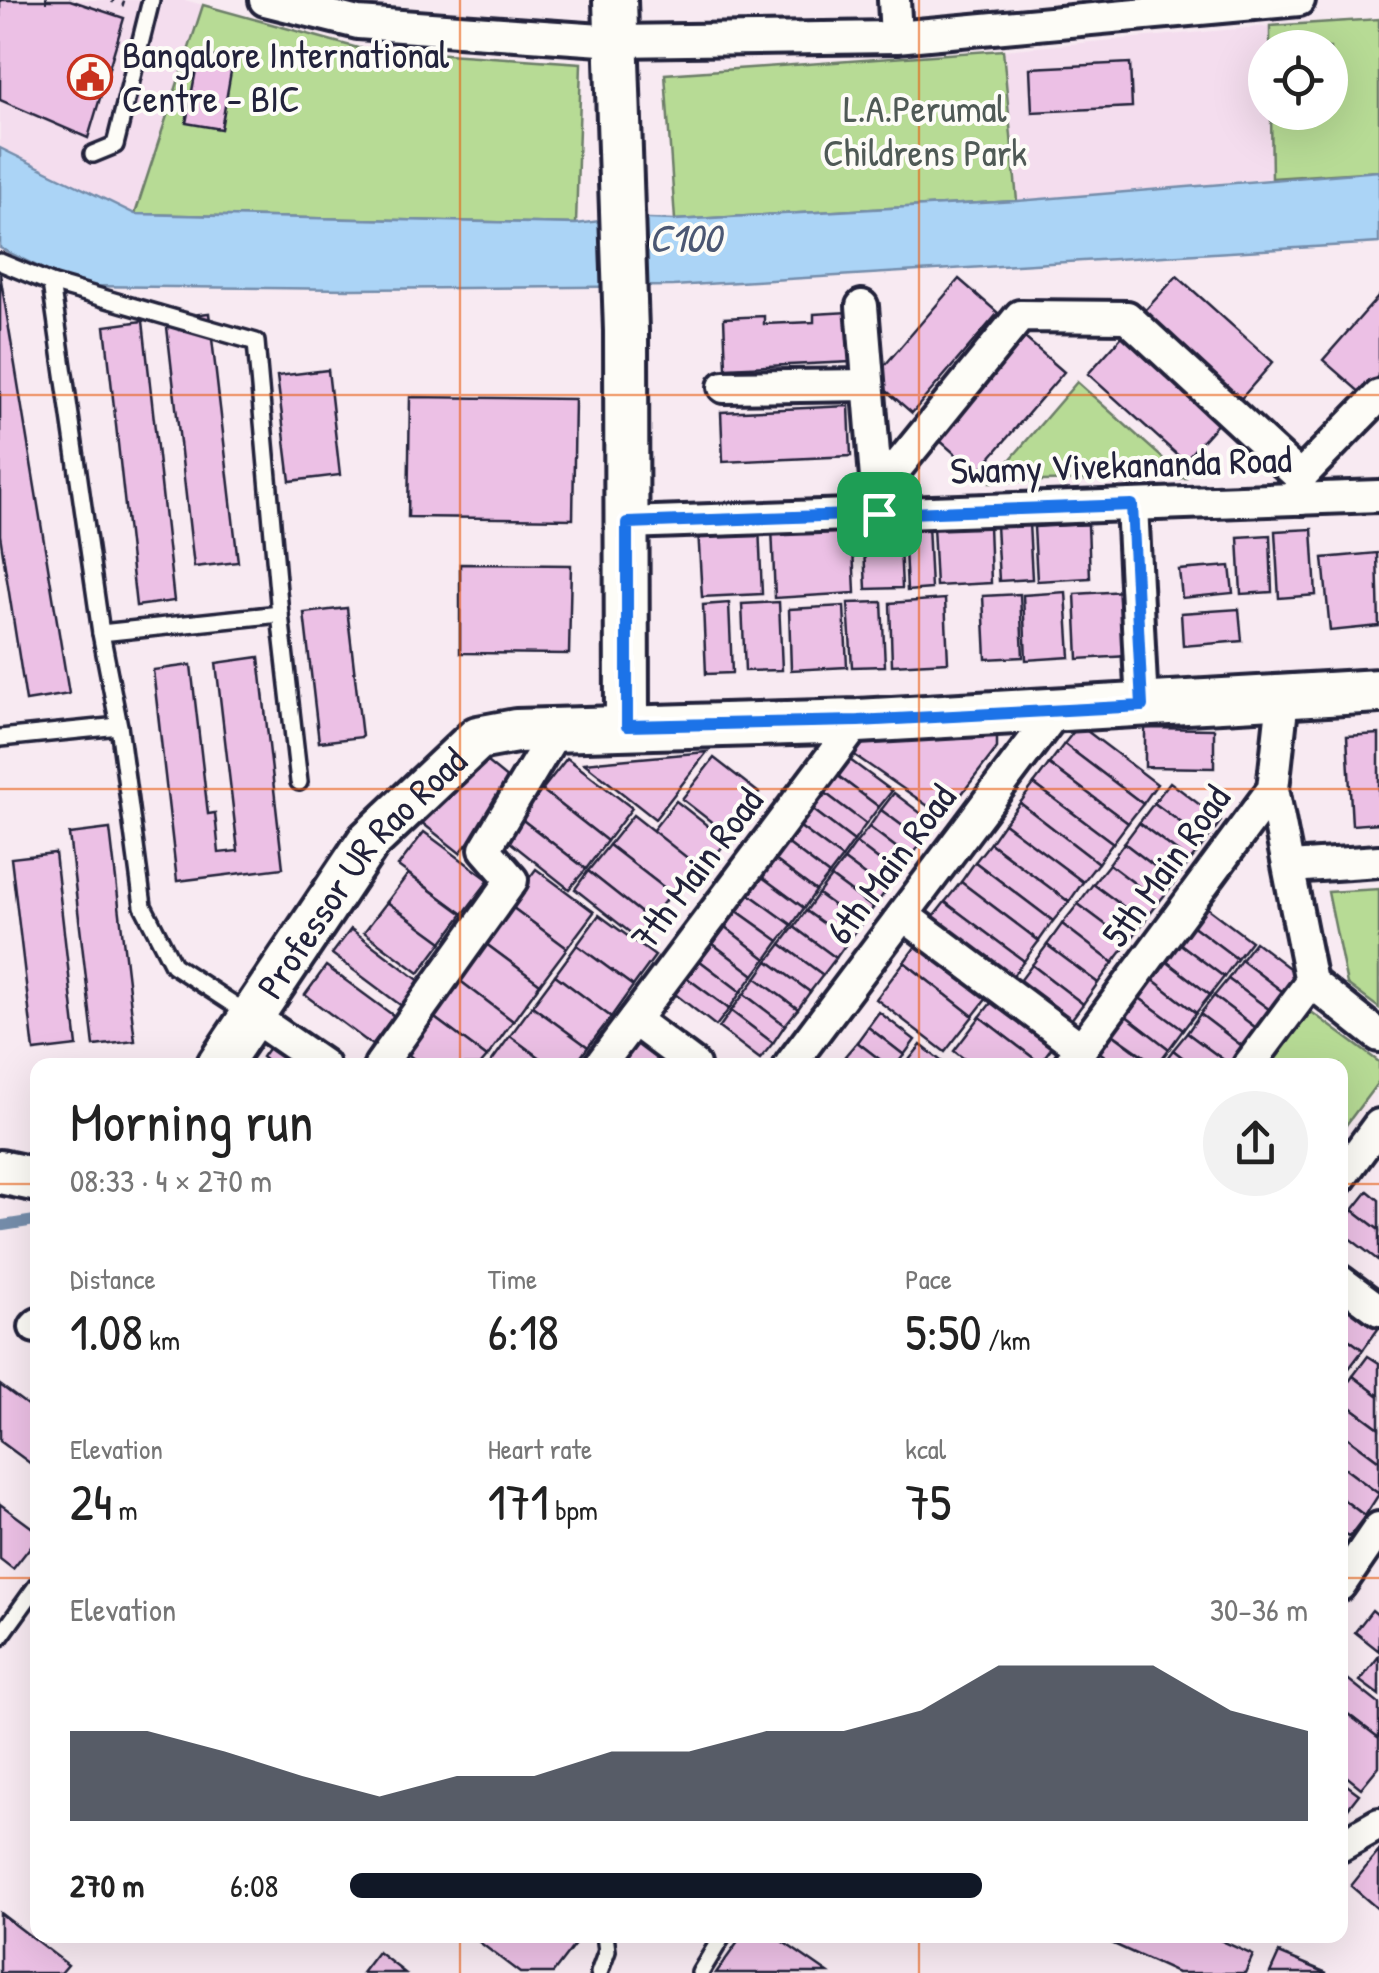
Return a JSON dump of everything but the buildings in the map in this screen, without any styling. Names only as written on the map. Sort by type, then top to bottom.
[{"type":"street","points":[[265,0],[358,12],[896,37],[1299,0]]},
{"type":"street","points":[[894,0],[896,37]]},
{"type":"street","points":[[616,21],[626,331],[627,726]]},
{"type":"street","points":[[862,306],[878,503]]},
{"type":"street","points":[[878,503],[1020,316],[1127,317],[1300,488],[1379,396]]},
{"type":"street","points":[[724,387],[868,385]]},
{"type":"street","name":"Swamy Vivekananda Road","points":[[627,523],[878,503],[1132,505],[1300,488],[1379,496]]},
{"type":"street","points":[[1132,505],[1142,706]]},
{"type":"street","name":"Professor UR Rao Road","points":[[224,1058],[369,841],[478,738],[516,730],[858,721],[1379,691]]},
{"type":"street","name":"5th Main Road","points":[[1075,1057],[1273,789],[1283,698]]},
{"type":"street","name":"6th Main Road","points":[[795,1058],[1056,711]]},
{"type":"street","name":"7th Main Road","points":[[605,1058],[858,721]]},
{"type":"street","points":[[385,1058],[512,880],[486,849],[557,729]]},
{"type":"street","points":[[1273,789],[1311,982],[1379,1036]]},
{"type":"street","points":[[1290,866],[1379,861]]},
{"type":"street","points":[[903,915],[1075,1057]]},
{"type":"street","points":[[1254,1058],[1311,982]]},
{"type":"street","points":[[252,1016],[313,1058]]},
{"type":"street","points":[[634,1020],[685,1058]]},
{"type":"street","points":[[1348,1167],[1379,1125]]},
{"type":"street","points":[[0,1172],[30,1178]]},
{"type":"street","points":[[1348,1286],[1379,1310]]},
{"type":"street","points":[[1348,1573],[1379,1528]]},
{"type":"street","points":[[1348,1841],[1379,1824]]},
{"type":"lane","points":[[93,154],[115,145],[151,0]]},
{"type":"lane","points":[[0,262],[51,282],[256,342],[299,782]]},
{"type":"lane","points":[[51,282],[143,906],[173,965],[252,1016]]},
{"type":"lane","points":[[101,633],[280,614]]},
{"type":"lane","points":[[0,738],[119,726]]},
{"type":"lane","points":[[0,1637],[30,1595]]},
{"type":"lane","points":[[599,1973],[607,1952],[606,1943]]},
{"type":"lane","points":[[700,1973],[718,1943]]},
{"type":"shaded area","name":"Bangalore International Centre - BIC","points":[[0,0],[185,0],[203,5],[135,214],[0,148]]},
{"type":"shaded area","points":[[1270,26],[1270,30],[1248,30],[1248,130],[1271,130],[1272,178],[1017,201],[1003,50]]},
{"type":"green space","points":[[203,5],[358,48],[581,63],[576,224],[135,214]]},
{"type":"green space","points":[[1379,19],[1379,171],[1272,178],[1271,130],[1348,130],[1348,30],[1270,30],[1270,26]]},
{"type":"green space","name":"L.A.Perumal Childrens Park","points":[[1003,50],[1017,201],[675,220],[665,74]]},
{"type":"green space","points":[[1077,382],[1185,478],[991,482]]},
{"type":"green space","points":[[1379,889],[1379,1008],[1347,984],[1328,892]]},
{"type":"green space","points":[[1306,1008],[1379,1062],[1379,1081],[1348,1122],[1348,1058],[1268,1058]]},
{"type":"water","name":"C100","points":[[0,148],[135,214],[576,224],[624,218],[675,220],[1017,201],[1379,171],[1379,243],[673,286],[78,286],[0,248]]},
{"type":"waterway","points":[[0,1226],[30,1221]]},
{"type":"place","name":"Bangalore International Centre - BIC","points":[[90,77]]},
{"type":"route","points":[[1132,505],[1142,706],[858,721],[627,726],[627,523],[879,514],[1132,505]]}]
